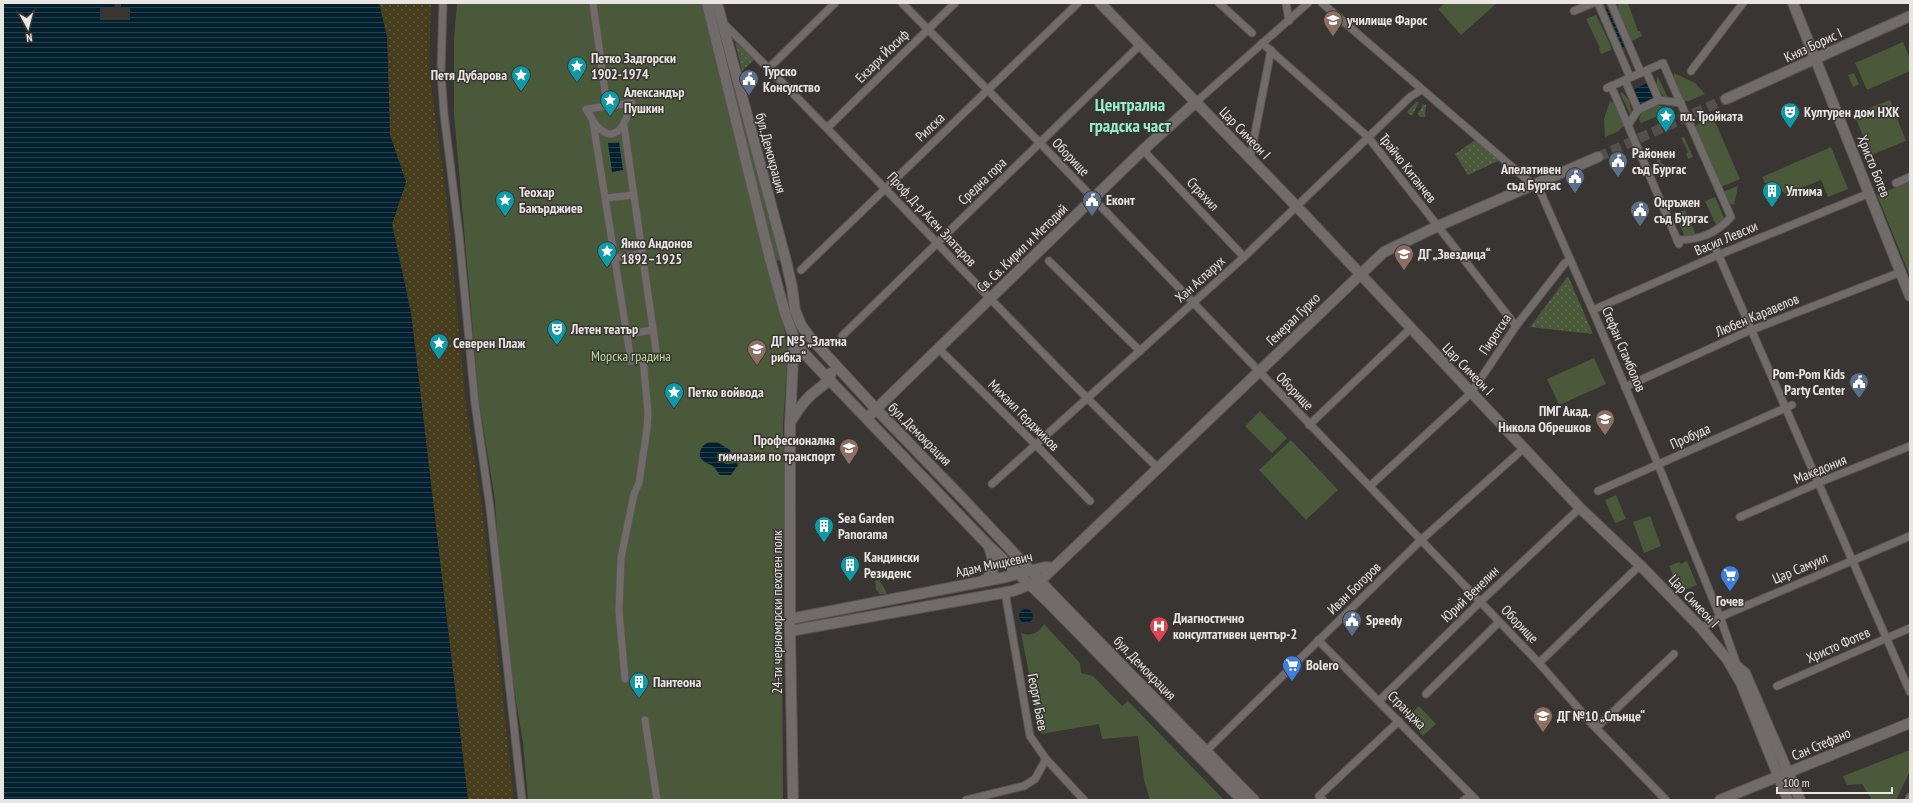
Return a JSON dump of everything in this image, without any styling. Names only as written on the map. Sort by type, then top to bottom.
[{"type":"main road","name":"бул. Демокрация","points":[[706,3],[770,259],[794,338],[805,354],[989,546],[1047,601],[1242,800]]},
{"type":"main road","name":"бул. Демокрация","points":[[717,3],[786,261],[795,310],[805,332],[876,409],[1254,800]]},
{"type":"main road","name":"Цар Симеон I","points":[[1100,3],[1296,206],[1410,329],[1580,508],[1640,565],[1701,628],[1727,659],[1741,683],[1788,800]]},
{"type":"main road","name":"Христо Ботев","points":[[1793,3],[1910,296]]},
{"type":"main road","name":"Княз Борис I","points":[[1726,99],[1910,16]]},
{"type":"main road","name":"Св. Св. Кирил и Методий","points":[[866,418],[1143,150],[1196,102]]},
{"type":"main road","name":"Генерал Гурко","points":[[1053,568],[1157,467],[1384,252],[1438,226],[1598,157]]},
{"type":"main road","name":"24-ти черноморски пехотен полк","points":[[793,800],[790,631],[790,423],[794,338]]},
{"type":"main road","points":[[790,423],[807,399],[829,378],[831,361]]},
{"type":"main road","points":[[983,581],[990,577],[994,566],[989,546]]},
{"type":"main road","name":"Адам Мицкевич","points":[[790,619],[983,581],[1045,567],[1053,568]]},
{"type":"main road","name":"Адам Мицкевич","points":[[790,631],[1005,592],[1041,580],[1053,568]]},
{"type":"main road","name":"Стефан Стамболов","points":[[1727,659],[1737,665],[1745,673],[1800,800]]},
{"type":"main road","name":"Сан Стефано","points":[[1720,800],[1778,778],[1910,723]]},
{"type":"street","points":[[443,3],[441,71],[444,114],[459,235],[475,403],[490,508],[522,800]]},
{"type":"street","points":[[593,3],[607,106]]},
{"type":"street","points":[[769,68],[835,3]]},
{"type":"street","name":"Оборище","points":[[902,3],[1040,143],[1258,372],[1422,540],[1539,663],[1596,728],[1666,800]]},
{"type":"street","name":"Екзарх Йосиф","points":[[827,128],[955,3]]},
{"type":"street","name":"Рилска","points":[[801,270],[987,89],[1078,3]]},
{"type":"street","points":[[1219,3],[1252,33]]},
{"type":"street","points":[[1286,3],[1288,21]]},
{"type":"street","name":"Св. Св. Кирил и Методий","points":[[1196,102],[1308,3]]},
{"type":"street","points":[[1574,11],[1593,3]]},
{"type":"street","points":[[1598,3],[1628,79],[1638,110]]},
{"type":"street","points":[[1611,3],[1643,72],[1659,100]]},
{"type":"street","points":[[1691,71],[1743,3]]},
{"type":"street","name":"Стефан Стамболов","points":[[1326,5],[1421,90],[1542,194],[1658,464],[1720,617],[1737,665]]},
{"type":"street","name":"Проф. Д-р Асен Златаров","points":[[722,22],[886,188],[990,299],[1157,467]]},
{"type":"street","name":"Трайчо Китанчев","points":[[1262,43],[1368,138],[1516,326]]},
{"type":"street","name":"Средна гора","points":[[842,336],[1140,45]]},
{"type":"street","points":[[1250,159],[1271,50]]},
{"type":"street","points":[[1663,63],[1732,217],[1718,230],[1699,239],[1678,242],[1628,125],[1609,87],[1628,79],[1663,63]]},
{"type":"street","name":"Хан Аспарух","points":[[992,484],[1244,257],[1410,97],[1421,90]]},
{"type":"street","points":[[1628,125],[1638,110],[1659,100],[1681,104]]},
{"type":"street","points":[[593,122],[631,360],[656,357],[624,126],[632,103],[586,109],[593,122],[599,129],[607,133],[616,132],[624,126]]},
{"type":"street","name":"Страхил","points":[[1143,150],[1244,257]]},
{"type":"street","points":[[1896,183],[1910,177]]},
{"type":"street","name":"Васил Левски","points":[[1593,310],[1718,255],[1870,193]]},
{"type":"street","points":[[606,198],[633,194]]},
{"type":"street","points":[[1715,247],[1751,330],[1789,406],[1818,483],[1910,692]]},
{"type":"street","points":[[615,258],[641,254]]},
{"type":"street","name":"Пиротска","points":[[1370,486],[1471,393],[1516,326],[1565,264],[1570,260]]},
{"type":"street","points":[[1049,261],[1140,351]]},
{"type":"street","name":"Любен Каравелов","points":[[1625,387],[1751,330],[1901,272]]},
{"type":"street","points":[[1309,425],[1410,329]]},
{"type":"street","points":[[626,334],[653,330]]},
{"type":"street","name":"Михаил Герджиков","points":[[939,349],[1090,501]]},
{"type":"street","points":[[625,680],[619,611],[620,558],[634,494],[639,483],[647,429],[647,406],[643,359]]},
{"type":"street","name":"Пробуда","points":[[1598,491],[1789,406]]},
{"type":"street","name":"Македония","points":[[1740,517],[1818,483],[1910,446]]},
{"type":"street","name":"Иван Богоров","points":[[1206,751],[1422,540],[1524,448]]},
{"type":"street","name":"Юрий Венелин","points":[[1380,701],[1480,602],[1580,508]]},
{"type":"street","name":"Цар Самуил","points":[[1701,628],[1720,617],[1910,536]]},
{"type":"street","points":[[1539,663],[1640,565]]},
{"type":"street","name":"Георги Баев","points":[[1005,592],[1030,736],[1046,759],[1084,800]]},
{"type":"street","points":[[1426,694],[1499,622]]},
{"type":"street","name":"Христо Фотев","points":[[1777,686],[1910,628]]},
{"type":"street","name":"Странджа","points":[[1318,640],[1474,797]]},
{"type":"street","points":[[1596,728],[1674,654]]},
{"type":"street","points":[[645,720],[657,800]]},
{"type":"street","points":[[1321,798],[1399,721]]},
{"type":"street","points":[[966,800],[1024,786],[1035,779],[1046,759]]},
{"type":"street","points":[[1464,800],[1474,797]]},
{"type":"green space","name":"Морска градина","points":[[457,3],[703,3],[788,345],[783,426],[785,491],[782,629],[783,800],[528,800],[523,743],[502,616],[495,500],[479,401],[454,114],[454,39]]},
{"type":"green space","points":[[708,3],[714,3],[782,260],[774,261]]},
{"type":"green space","points":[[1445,3],[1497,3],[1461,35],[1438,9]]},
{"type":"green space","points":[[1628,3],[1638,31],[1640,31],[1642,36],[1632,41],[1626,25],[1624,26],[1617,5]]},
{"type":"green space","points":[[1596,15],[1611,46],[1611,50],[1601,54],[1600,48],[1586,19]]},
{"type":"green space","points":[[735,42],[755,59],[742,71]]},
{"type":"green space","points":[[1903,42],[1910,59],[1910,71],[1867,90],[1855,63]]},
{"type":"green space","points":[[1674,73],[1695,83],[1705,94],[1689,101],[1683,101],[1673,78]]},
{"type":"green space","points":[[1854,73],[1859,84],[1853,87],[1848,75]]},
{"type":"green space","points":[[1657,77],[1669,100],[1666,100],[1657,87]]},
{"type":"green space","points":[[1622,92],[1629,100],[1631,116],[1620,93]]},
{"type":"green space","points":[[1890,100],[1906,141],[1871,155],[1854,114]]},
{"type":"green space","points":[[1610,101],[1615,104],[1624,125],[1619,131],[1605,137],[1604,119]]},
{"type":"green space","points":[[1416,102],[1419,102],[1412,116],[1407,112]]},
{"type":"green space","points":[[1423,104],[1426,105],[1425,117],[1420,117],[1418,114]]},
{"type":"green space","points":[[1658,105],[1665,107],[1667,112],[1641,123],[1639,119],[1642,112]]},
{"type":"green space","points":[[1713,117],[1740,179],[1721,187],[1695,126]]},
{"type":"green space","points":[[1684,137],[1693,157],[1688,159],[1686,154],[1688,152],[1681,138]]},
{"type":"green space","points":[[1475,140],[1500,160],[1468,175],[1455,154]]},
{"type":"green space","points":[[1831,147],[1848,189],[1828,197],[1821,180],[1787,194],[1765,183],[1762,177]]},
{"type":"green space","points":[[1656,149],[1662,164],[1664,164],[1667,169],[1662,171],[1652,151]]},
{"type":"green space","points":[[1910,182],[1910,276],[1877,195]]},
{"type":"green space","points":[[1738,186],[1734,205],[1727,202],[1722,192]]},
{"type":"green space","points":[[1715,197],[1725,220],[1717,227],[1705,201]]},
{"type":"green space","points":[[1685,210],[1696,235],[1685,237],[1675,214]]},
{"type":"green space","points":[[1568,276],[1593,334],[1530,327]]},
{"type":"green space","points":[[1594,358],[1606,384],[1559,405],[1547,379]]},
{"type":"green space","points":[[1260,411],[1287,438],[1272,453],[1245,426]]},
{"type":"green space","points":[[1291,440],[1338,490],[1306,520],[1259,470]]},
{"type":"green space","points":[[1616,495],[1626,519],[1615,523],[1605,500]]},
{"type":"green space","points":[[1650,516],[1661,546],[1644,553],[1633,522]]},
{"type":"green space","points":[[1687,561],[1697,585],[1680,592],[1669,566],[1679,562],[1681,564]]},
{"type":"green space","points":[[879,579],[887,593],[885,594],[880,594],[876,590],[875,581]]},
{"type":"green space","points":[[1044,624],[1080,663],[1081,673],[1093,676],[1122,706],[1128,701],[1224,800],[1150,800],[1144,780],[1138,736],[1102,739],[1099,724],[1041,734],[1021,633],[1028,635],[1032,634],[1039,630]]},
{"type":"green space","points":[[1419,706],[1436,724],[1423,736],[1406,718]]},
{"type":"green space","points":[[1910,750],[1910,771],[1896,800],[1872,800],[1862,784],[1847,785],[1843,776]]},
{"type":"sand","name":"Северен Плаж","points":[[379,3],[431,3],[429,70],[446,193],[466,406],[481,499],[514,800],[468,800],[411,313],[392,224],[406,182],[390,135],[387,37]]},
{"type":"water","points":[[3,3],[379,3],[387,37],[390,135],[406,182],[392,224],[411,313],[468,800],[3,800]]},
{"type":"water","points":[[1607,8],[1625,47],[1623,48],[1606,9]]},
{"type":"water","points":[[1647,83],[1654,99],[1640,105],[1633,90]]},
{"type":"water","points":[[619,142],[623,170],[612,172],[608,143]]},
{"type":"water","points":[[717,442],[730,450],[732,456],[727,458],[722,456],[719,460],[726,464],[737,463],[738,465],[731,475],[720,475],[712,465],[706,463],[700,457],[700,451],[706,443]]},
{"type":"water","points":[[1026,609],[1031,611],[1033,616],[1031,621],[1026,623],[1021,621],[1019,616],[1021,611]]},
{"type":"pier","points":[[115,3],[121,3],[121,8],[130,8],[130,20],[100,20],[100,8],[114,8]]},
{"type":"tunnel","points":[[1598,157],[1726,99]]},
{"type":"place","name":"училище Фарос","points":[[1333,37]]},
{"type":"place","name":"Петко Задгорски 1902-1974","points":[[577,83]]},
{"type":"place","name":"Петя Дубарова","points":[[521,92]]},
{"type":"place","name":"Турско Консулство","points":[[749,96]]},
{"type":"place","name":"Александър Пушкин","points":[[610,117]]},
{"type":"place","name":"Културен дом НХК","points":[[1790,129]]},
{"type":"place","name":"пл. Тройката","points":[[1666,133]]},
{"type":"place","name":"Районен съд Бургас","points":[[1618,178]]},
{"type":"place","name":"Апелативен съд Бургас","points":[[1575,194]]},
{"type":"place","name":"Ултима","points":[[1772,208]]},
{"type":"place","name":"Теохар Бакърджиев","points":[[505,217]]},
{"type":"place","name":"Еконт","points":[[1092,217]]},
{"type":"place","name":"Окръжен съд Бургас","points":[[1640,227]]},
{"type":"place","name":"Янко Андонов 1892–1925","points":[[607,268]]},
{"type":"place","name":"ДГ „Звездица“","points":[[1404,271]]},
{"type":"place","name":"Летен театър","points":[[557,346]]},
{"type":"place","name":"Северен Плаж","points":[[439,360]]},
{"type":"place","name":"ДГ №5 „Златна рибка“","points":[[757,366]]},
{"type":"place","name":"Pom-Pom Kids Party Center","points":[[1859,399]]},
{"type":"place","name":"Петко войвода","points":[[674,409]]},
{"type":"place","name":"ПМГ Акад. Никола Обрешков","points":[[1605,436]]},
{"type":"place","name":"Професионална гимназия по транспорт","points":[[849,465]]},
{"type":"place","name":"Sea Garden Panorama","points":[[824,543]]},
{"type":"place","name":"Кандински Резиденс","points":[[850,582]]},
{"type":"place","name":"Гочев","points":[[1730,592]]},
{"type":"place","name":"Speedy","points":[[1352,637]]},
{"type":"place","name":"Диагностично консултативен център-2","points":[[1159,643]]},
{"type":"place","name":"Bolero","points":[[1292,682]]},
{"type":"place","name":"Пантеона","points":[[639,699]]},
{"type":"place","name":"ДГ №10 „Слънце“","points":[[1543,733]]},
{"type":"district","name":"Централна градска част","points":[[1130,115]]}]
